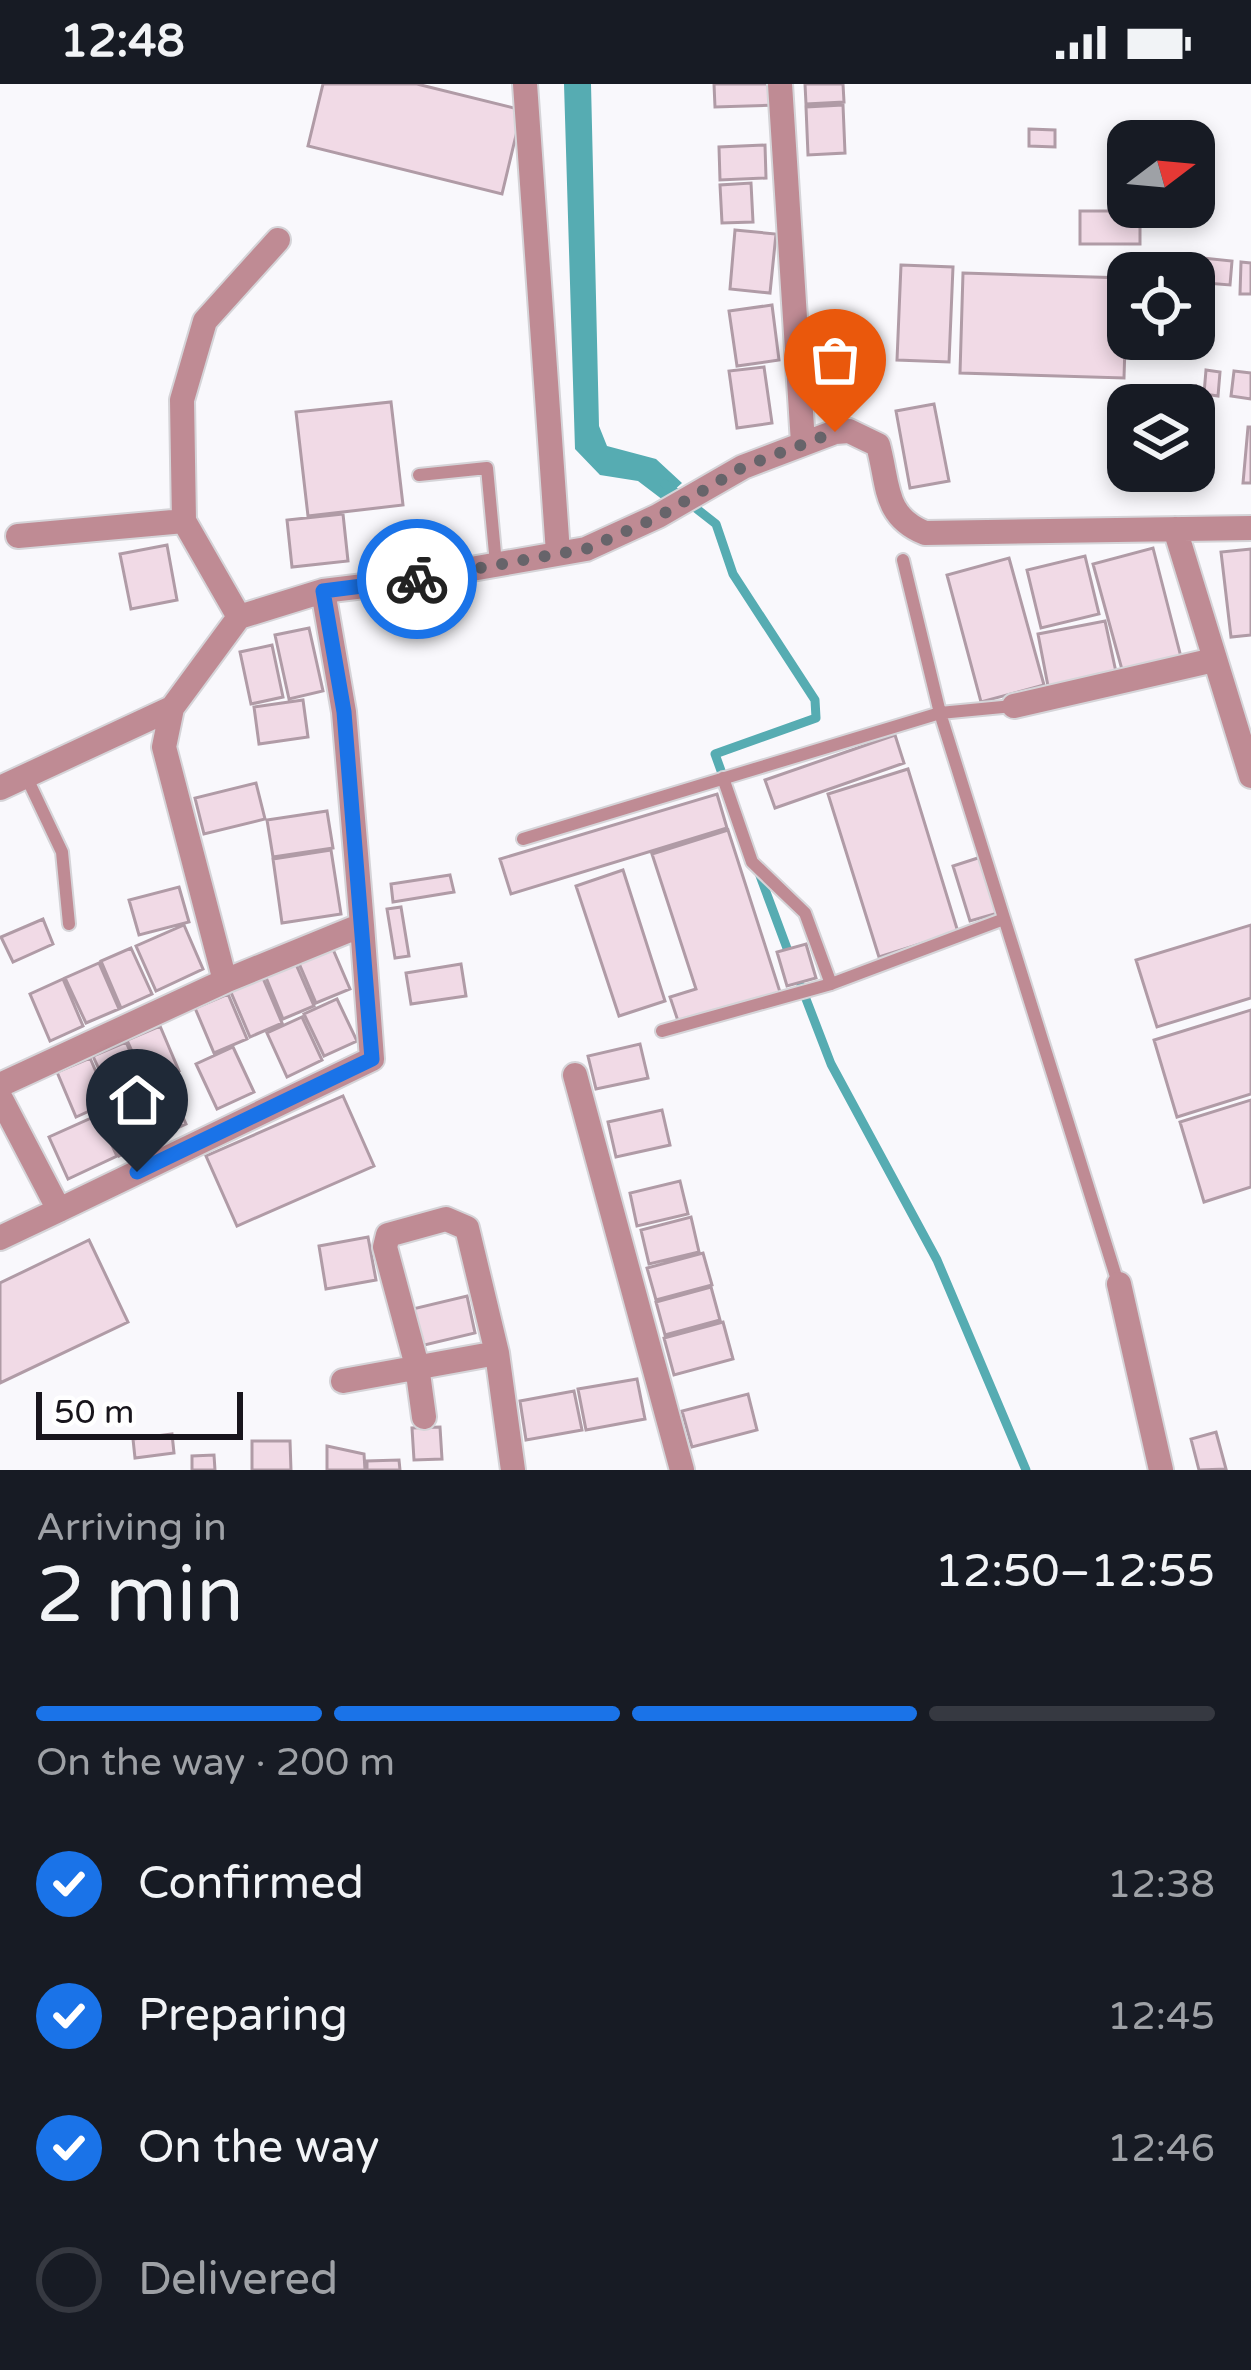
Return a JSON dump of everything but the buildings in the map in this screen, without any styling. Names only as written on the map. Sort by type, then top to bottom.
[{"type":"street","points":[[526,84],[558,553]]},
{"type":"street","points":[[781,84],[803,443]]},
{"type":"street","points":[[238,617],[184,521],[182,400],[206,321],[278,240]]},
{"type":"street","points":[[225,981],[164,747],[172,708],[238,617],[323,591],[586,549],[686,502],[743,467],[849,431],[878,446],[895,512],[902,524],[925,533],[1251,528]]},
{"type":"street","points":[[18,536],[184,521]]},
{"type":"street","points":[[1175,529],[1251,776]]},
{"type":"street","points":[[0,1238],[372,1059],[344,712],[323,591]]},
{"type":"street","points":[[1014,706],[1214,660]]},
{"type":"street","points":[[0,788],[172,708]]},
{"type":"street","points":[[0,1085],[225,981],[362,925]]},
{"type":"street","points":[[575,1075],[682,1470]]},
{"type":"street","points":[[0,1097],[59,1210]]},
{"type":"street","points":[[424,1418],[417,1366],[385,1247],[388,1235],[446,1220],[466,1228],[497,1353],[513,1470]]},
{"type":"street","points":[[1118,1284],[1161,1470]]},
{"type":"street","points":[[343,1382],[497,1353]]},
{"type":"lane","points":[[419,475],[487,468],[496,566]]},
{"type":"lane","points":[[903,560],[940,713],[1118,1284]]},
{"type":"lane","points":[[524,839],[940,713],[1014,706]]},
{"type":"lane","points":[[26,775],[62,852],[69,924]]},
{"type":"lane","points":[[723,778],[752,862],[805,913],[831,984]]},
{"type":"lane","points":[[662,1031],[831,984],[1004,919]]},
{"type":"water","points":[[564,84],[591,84],[599,426],[607,446],[656,459],[682,483],[663,500],[638,481],[600,475],[575,449]]},
{"type":"waterway","points":[[665,484],[716,524],[733,574],[815,700],[816,718],[715,754],[724,779]]},
{"type":"waterway","points":[[759,873],[791,959]]},
{"type":"waterway","points":[[801,986],[831,1064],[937,1260],[1026,1470]]},
{"type":"way so far","points":[[417,579],[586,549],[658,517],[743,467],[835,432]]},
{"type":"route","points":[[137,1172],[372,1059],[344,712],[323,591],[417,579]]}]
